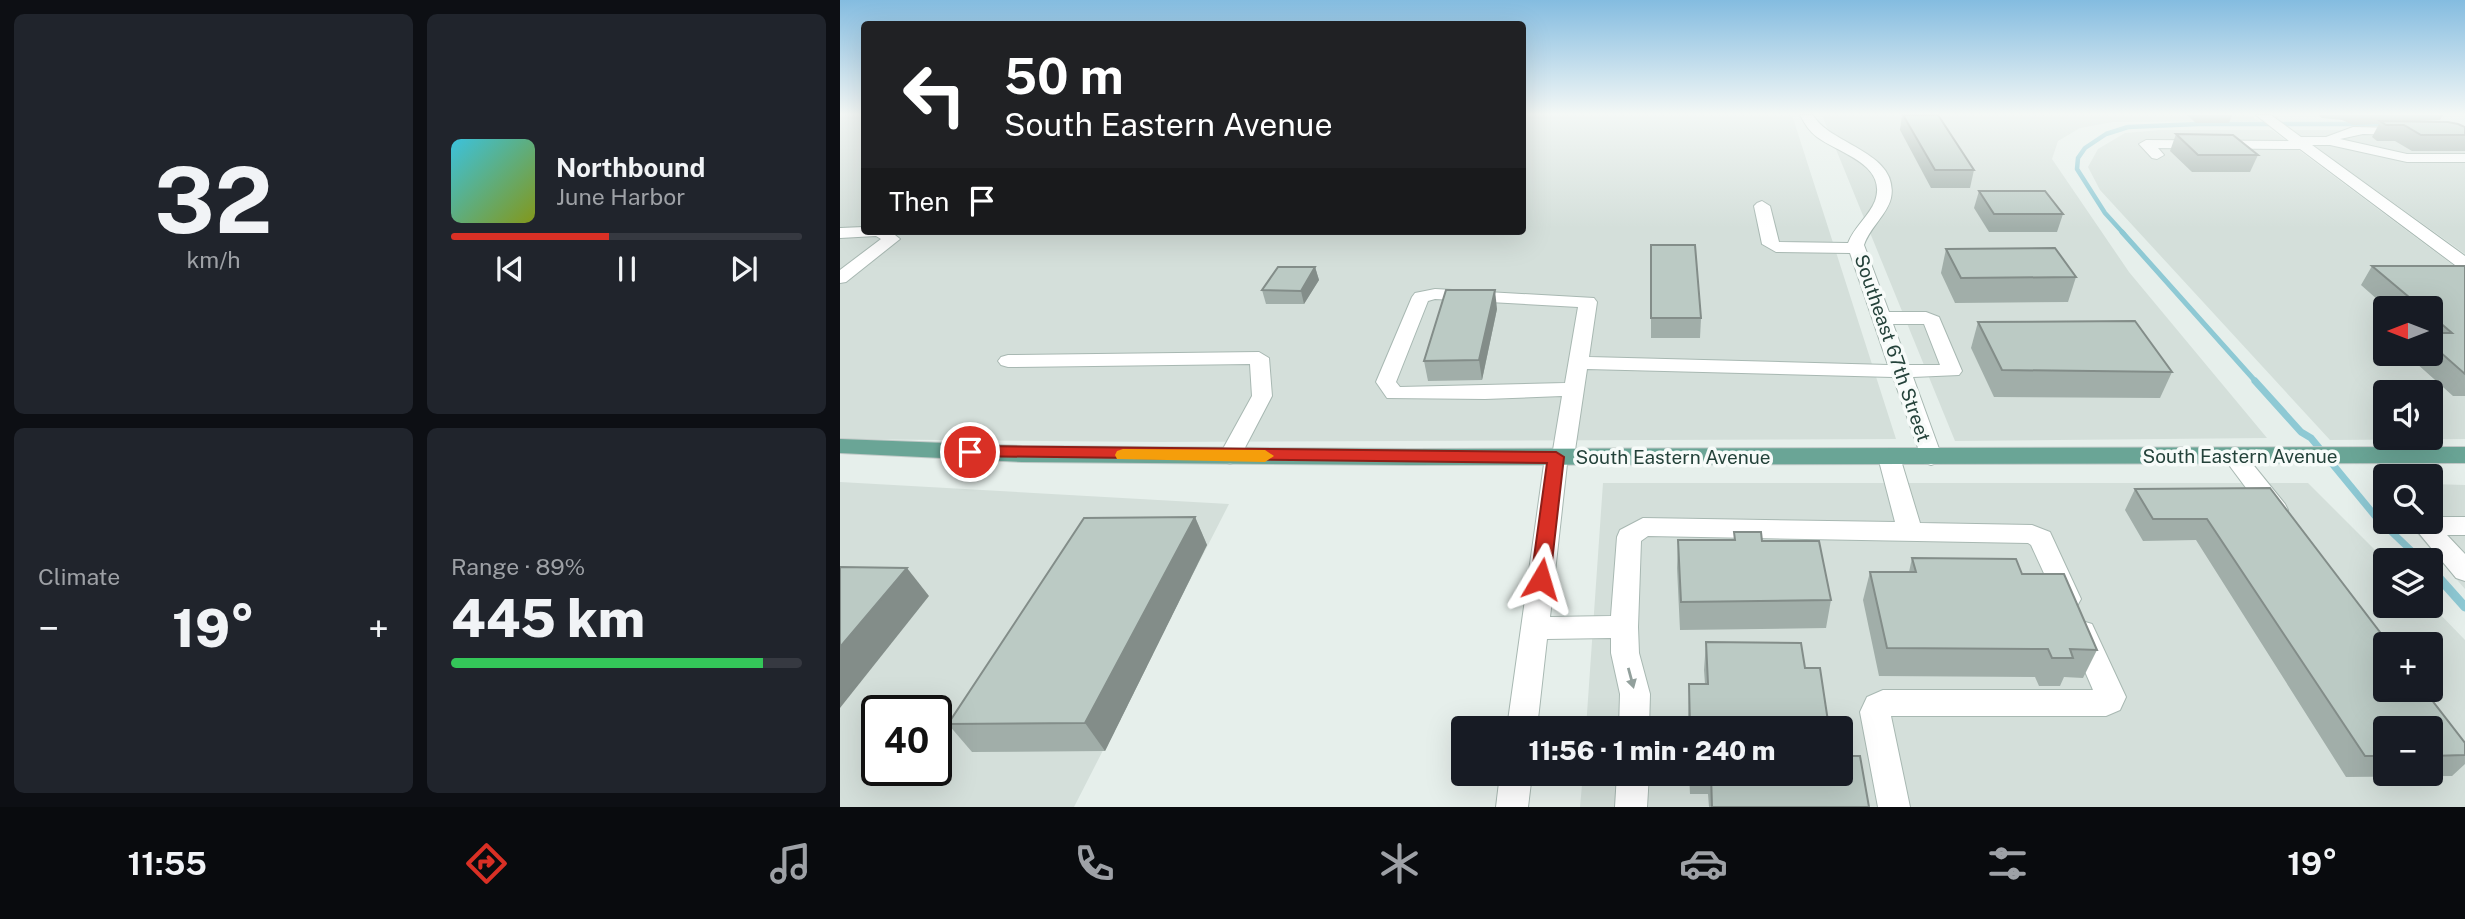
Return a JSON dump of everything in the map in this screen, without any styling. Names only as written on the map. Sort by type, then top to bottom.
[{"type":"main road","name":"South Eastern Avenue","points":[[840,446],[1022,454],[1230,456],[2465,455]]},
{"type":"street","name":"Southeast 67th Street","points":[[1857,153],[1873,165],[1883,186],[1884,196],[1879,208],[1862,227],[1858,236],[1858,248],[1931,457]]},
{"type":"street","points":[[2312,153],[2465,264]]},
{"type":"street","points":[[2382,153],[2407,158],[2465,158]]},
{"type":"street","points":[[1762,206],[1770,244],[1776,247],[1858,248]]},
{"type":"street","points":[[840,233],[861,232]]},
{"type":"street","points":[[840,278],[892,239],[885,235]]},
{"type":"street","points":[[1524,716],[1560,457],[1588,302],[1435,294],[1421,297],[1386,383],[1394,393],[1572,389]]},
{"type":"street","points":[[1577,363],[1902,373],[1952,371],[1932,321],[1926,318],[1883,318]]},
{"type":"street","points":[[1008,361],[1259,358],[1262,396],[1230,456]]},
{"type":"street","points":[[2234,456],[2291,531]]},
{"type":"street","points":[[1889,457],[1910,532]]},
{"type":"street","points":[[2465,526],[2433,526],[2430,532],[2465,571]]},
{"type":"street","points":[[1635,716],[1636,694],[1625,653],[1624,628],[1629,537],[1643,527],[2032,534],[2041,539],[2110,701],[1883,703],[1877,706],[1875,712],[1895,807]]},
{"type":"street","points":[[1535,628],[1624,628]]},
{"type":"street","points":[[1512,807],[1515,786]]},
{"type":"street","points":[[1632,807],[1633,786]]},
{"type":"shaded area","points":[[840,153],[861,153],[861,235],[1526,235],[1526,153],[1804,153],[1896,439],[1159,442],[840,439]]},
{"type":"shaded area","points":[[1837,153],[2054,153],[2052,159],[2129,272],[2267,438],[1955,441]]},
{"type":"shaded area","points":[[2096,153],[2302,153],[2465,274],[2465,439],[2443,439],[2443,380],[2373,380],[2373,440],[2330,440],[2100,190],[2088,167]]},
{"type":"shaded area","points":[[2324,153],[2465,153],[2465,254]]},
{"type":"shaded area","points":[[840,482],[1229,504],[1074,807],[840,807]]},
{"type":"shaded area","points":[[1603,483],[2308,483],[2373,548],[2373,618],[2443,617],[2465,640],[2465,807],[1580,807],[1582,786],[1853,786],[1853,716],[1587,716]]},
{"type":"shaded area","points":[[2443,484],[2465,485],[2465,589],[2443,564],[2443,548],[2430,548],[2417,534],[2443,534]]},
{"type":"building","points":[[1925,153],[1963,153],[1974,170],[1935,170]]},
{"type":"building","points":[[2196,153],[2255,153],[2258,155],[2198,155]]},
{"type":"building","points":[[1979,191],[2045,191],[2063,214],[1994,214]]},
{"type":"building","points":[[1651,245],[1695,245],[1701,318],[1651,318]]},
{"type":"building","points":[[2055,248],[2076,277],[1961,278],[1946,249]]},
{"type":"building","points":[[2372,266],[2465,266],[2465,374],[2443,355],[2443,333],[2452,333],[2443,325],[2443,296],[2408,296]]},
{"type":"building","points":[[1278,267],[1315,267],[1301,291],[1262,290]]},
{"type":"building","points":[[1446,290],[1495,290],[1479,360],[1424,361]]},
{"type":"building","points":[[2135,321],[2172,372],[2002,370],[1978,322]]},
{"type":"building","points":[[2270,488],[2380,632],[2373,632],[2373,702],[2433,702],[2465,743],[2465,755],[2443,756],[2443,716],[2373,716],[2373,756],[2365,756],[2207,519],[2153,519],[2135,489]]},
{"type":"building","points":[[1195,517],[1085,723],[952,724],[952,718],[1084,518]]},
{"type":"building","points":[[1734,532],[1761,532],[1762,541],[1819,541],[1831,600],[1681,602],[1678,540],[1735,540]]},
{"type":"building","points":[[1912,558],[2016,559],[2022,574],[2064,574],[2097,650],[2070,649],[2073,658],[2052,658],[2048,649],[1887,648],[1870,572],[1916,572]]},
{"type":"building","points":[[840,567],[907,568],[840,647]]},
{"type":"building","points":[[1706,642],[1801,643],[1805,668],[1820,668],[1827,716],[1690,716],[1689,684],[1708,684]]},
{"type":"building","points":[[1853,756],[1860,756],[1869,807],[1712,807],[1711,786],[1853,786]]},
{"type":"waterway","points":[[2082,153],[2078,158],[2077,169],[2105,213],[2124,234]]},
{"type":"waterway","points":[[2122,232],[2257,383]]},
{"type":"waterway","points":[[2255,381],[2301,432],[2311,438],[2376,517],[2408,548]]},
{"type":"waterway","points":[[2443,582],[2465,607]]},
{"type":"slow traffic","points":[[1123,455],[1265,456]]},
{"type":"route","points":[[970,452],[1556,457],[1541,579]]}]
